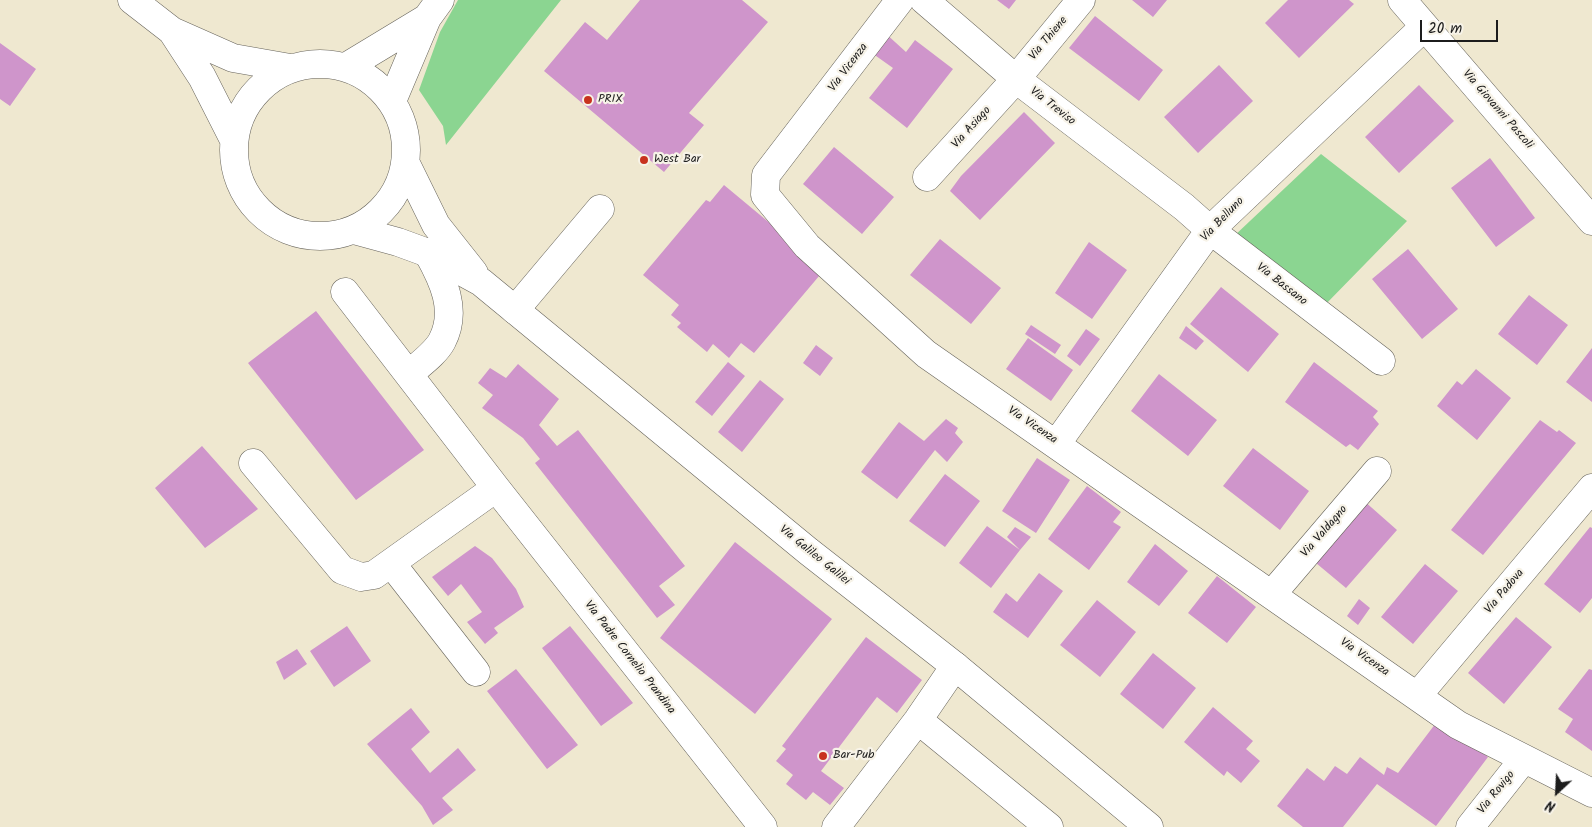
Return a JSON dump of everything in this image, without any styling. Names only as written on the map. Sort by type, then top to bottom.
[{"type":"street","points":[[132,0],[172,31],[233,58],[290,68]]},
{"type":"street","name":"Via Vicenza","points":[[900,0],[766,175],[765,195],[808,246],[926,354],[1418,695],[1458,725],[1592,793]]},
{"type":"street","name":"Via Treviso","points":[[924,0],[1016,79],[1184,207]]},
{"type":"street","name":"Via Thiene","points":[[1016,79],[1081,0]]},
{"type":"street","name":"Via Giovanni Pascoli","points":[[1402,0],[1592,221]]},
{"type":"street","points":[[346,67],[433,9]]},
{"type":"street","points":[[392,101],[433,9]]},
{"type":"street","name":"Via Belluno","points":[[1057,444],[1210,230],[1424,27]]},
{"type":"street","points":[[172,31],[202,76],[234,140]]},
{"type":"street","points":[[318,63],[346,67],[372,80],[392,101],[402,121],[405,135],[406,164],[396,192],[378,214],[354,230],[325,237],[295,233],[268,219],[248,197],[235,170],[234,140],[239,117],[252,96],[269,80],[290,68],[318,63]]},
{"type":"street","name":"Via Asiago","points":[[927,178],[1016,79]]},
{"type":"street","name":"Via Galileo Galilei","points":[[406,164],[436,225],[481,282]]},
{"type":"street","name":"Via Bassano","points":[[1184,207],[1210,230],[1380,361]]},
{"type":"street","points":[[515,310],[600,209]]},
{"type":"street","name":"Via Galileo Galilei","points":[[354,230],[398,242],[428,253],[481,282],[808,551],[954,666],[1137,823]]},
{"type":"street","points":[[409,374],[442,341],[448,322],[448,305],[444,281],[428,253]]},
{"type":"street","name":"Via Padre Cornelio Prandina","points":[[345,292],[496,488],[763,827]]},
{"type":"street","points":[[253,463],[342,570],[361,577],[374,575],[496,488]]},
{"type":"street","name":"Via Valdagno","points":[[1272,594],[1377,471]]},
{"type":"street","name":"Via Padova","points":[[1418,695],[1592,488]]},
{"type":"street","points":[[391,563],[476,672]]},
{"type":"street","points":[[836,827],[918,720],[954,666]]},
{"type":"street","points":[[918,720],[1049,827]]},
{"type":"street","name":"Via Rovigo","points":[[1470,827],[1524,760]]},
{"type":"green space","points":[[458,0],[561,0],[446,145],[443,126],[419,90],[440,32]]},
{"type":"green space","points":[[1321,154],[1407,221],[1323,307],[1233,237]]},
{"type":"building","points":[[640,0],[742,0],[768,22],[689,113],[704,125],[664,172],[544,71],[585,22],[607,40]]},
{"type":"building","points":[[997,0],[1016,0],[1009,9]]},
{"type":"building","points":[[1132,0],[1167,0],[1153,17]]},
{"type":"building","points":[[1288,0],[1349,0],[1354,4],[1299,58],[1265,23]]},
{"type":"building","points":[[1095,16],[1163,70],[1139,101],[1069,48]]},
{"type":"building","points":[[884,32],[906,52],[915,40],[953,69],[907,128],[869,98],[893,68],[869,51]]},
{"type":"building","points":[[0,43],[36,69],[10,106],[0,99]]},
{"type":"building","points":[[1219,65],[1253,101],[1198,153],[1164,117]]},
{"type":"building","points":[[1419,85],[1454,121],[1399,173],[1365,137]]},
{"type":"building","points":[[1024,112],[1055,143],[980,220],[950,191],[961,176]]},
{"type":"building","points":[[834,147],[894,197],[862,234],[803,184]]},
{"type":"building","points":[[1490,158],[1535,218],[1496,247],[1451,188]]},
{"type":"building","points":[[724,185],[825,269],[754,353],[741,343],[729,358],[713,344],[707,352],[677,327],[681,323],[671,315],[679,305],[643,275],[706,200],[710,202]]},
{"type":"building","points":[[940,239],[1001,288],[971,324],[910,275]]},
{"type":"building","points":[[1089,242],[1127,270],[1092,319],[1055,293]]},
{"type":"building","points":[[1408,249],[1458,309],[1422,339],[1372,279]]},
{"type":"building","points":[[1221,287],[1279,334],[1248,372],[1190,324]]},
{"type":"building","points":[[1529,295],[1568,325],[1537,365],[1498,334]]},
{"type":"building","points":[[316,311],[424,450],[356,500],[248,363]]},
{"type":"building","points":[[1031,325],[1061,345],[1055,354],[1025,334]]},
{"type":"building","points":[[1186,326],[1204,341],[1196,350],[1179,338]]},
{"type":"building","points":[[1086,329],[1100,339],[1080,366],[1067,356]]},
{"type":"building","points":[[1028,338],[1073,370],[1051,401],[1006,369]]},
{"type":"building","points":[[816,345],[833,358],[820,376],[803,363]]},
{"type":"building","points":[[1592,348],[1592,402],[1566,382]]},
{"type":"building","points":[[728,362],[745,376],[712,416],[695,402]]},
{"type":"building","points":[[1314,362],[1378,411],[1373,417],[1379,424],[1358,450],[1350,444],[1346,447],[1285,402]]},
{"type":"building","points":[[518,364],[559,399],[539,425],[557,446],[578,430],[685,566],[659,586],[675,605],[657,618],[535,463],[540,459],[523,438],[482,408],[493,395],[478,383],[490,368],[506,378]]},
{"type":"building","points":[[1476,369],[1511,398],[1477,440],[1437,406],[1457,381],[1462,385]]},
{"type":"building","points":[[1159,374],[1217,420],[1188,456],[1131,411]]},
{"type":"building","points":[[760,380],[784,399],[742,452],[718,432]]},
{"type":"building","points":[[946,419],[958,428],[955,433],[963,442],[947,462],[935,450],[897,499],[861,472],[899,422],[924,441]]},
{"type":"building","points":[[1540,420],[1557,432],[1559,430],[1576,443],[1483,555],[1451,530]]},
{"type":"building","points":[[202,446],[258,509],[205,548],[155,488]]},
{"type":"building","points":[[1253,448],[1309,491],[1280,530],[1223,486]]},
{"type":"building","points":[[1037,458],[1070,480],[1036,533],[1002,511]]},
{"type":"building","points":[[945,474],[980,501],[945,547],[909,521]]},
{"type":"building","points":[[1087,486],[1121,512],[1113,522],[1121,527],[1089,570],[1048,539]]},
{"type":"building","points":[[1363,500],[1397,530],[1346,588],[1316,563],[1329,549],[1324,544]]},
{"type":"building","points":[[987,526],[1020,550],[991,588],[959,563]]},
{"type":"building","points":[[1015,527],[1031,537],[1020,550],[1007,537]]},
{"type":"building","points":[[1590,527],[1592,528],[1592,598],[1580,613],[1544,584]]},
{"type":"building","points":[[735,542],[832,619],[755,714],[660,638]]},
{"type":"building","points":[[1155,544],[1188,571],[1159,606],[1127,582]]},
{"type":"building","points":[[475,546],[492,558],[516,589],[524,607],[494,628],[498,633],[485,644],[467,622],[482,612],[461,584],[448,596],[432,577]]},
{"type":"building","points":[[1425,564],[1458,591],[1413,644],[1381,617]]},
{"type":"building","points":[[1039,573],[1063,591],[1028,638],[993,612],[1006,593],[1017,602]]},
{"type":"building","points":[[1217,576],[1256,607],[1227,643],[1188,613]]},
{"type":"building","points":[[1359,599],[1370,608],[1358,625],[1347,616]]},
{"type":"building","points":[[1097,600],[1136,632],[1100,677],[1060,645]]},
{"type":"building","points":[[1516,617],[1552,647],[1504,704],[1468,673]]},
{"type":"building","points":[[347,626],[371,661],[334,687],[310,651]]},
{"type":"building","points":[[570,626],[633,703],[601,726],[542,648]]},
{"type":"building","points":[[866,637],[922,680],[897,713],[877,697],[821,771],[844,788],[830,805],[813,792],[806,800],[786,784],[793,775],[776,761],[786,749],[782,746]]},
{"type":"building","points":[[297,649],[307,664],[284,680],[276,662]]},
{"type":"building","points":[[1153,653],[1196,688],[1163,729],[1120,694]]},
{"type":"building","points":[[516,669],[578,745],[547,769],[487,691]]},
{"type":"building","points":[[1589,669],[1592,670],[1592,751],[1565,732],[1573,719],[1558,709]]},
{"type":"building","points":[[1213,707],[1253,741],[1246,749],[1260,761],[1241,783],[1227,771],[1224,776],[1184,742]]},
{"type":"building","points":[[411,708],[430,732],[411,749],[430,773],[458,748],[476,770],[442,798],[453,810],[433,825],[422,806],[367,744]]},
{"type":"building","points":[[1439,719],[1488,757],[1436,826],[1377,784],[1343,827],[1303,827],[1277,806],[1307,768],[1324,781],[1335,766],[1347,774],[1360,757],[1384,775],[1387,767],[1398,773]]},
{"type":"place","name":"PRIX","points":[[588,100]]},
{"type":"place","name":"West Bar","points":[[644,160]]},
{"type":"place","name":"Bar-Pub","points":[[823,756]]}]
